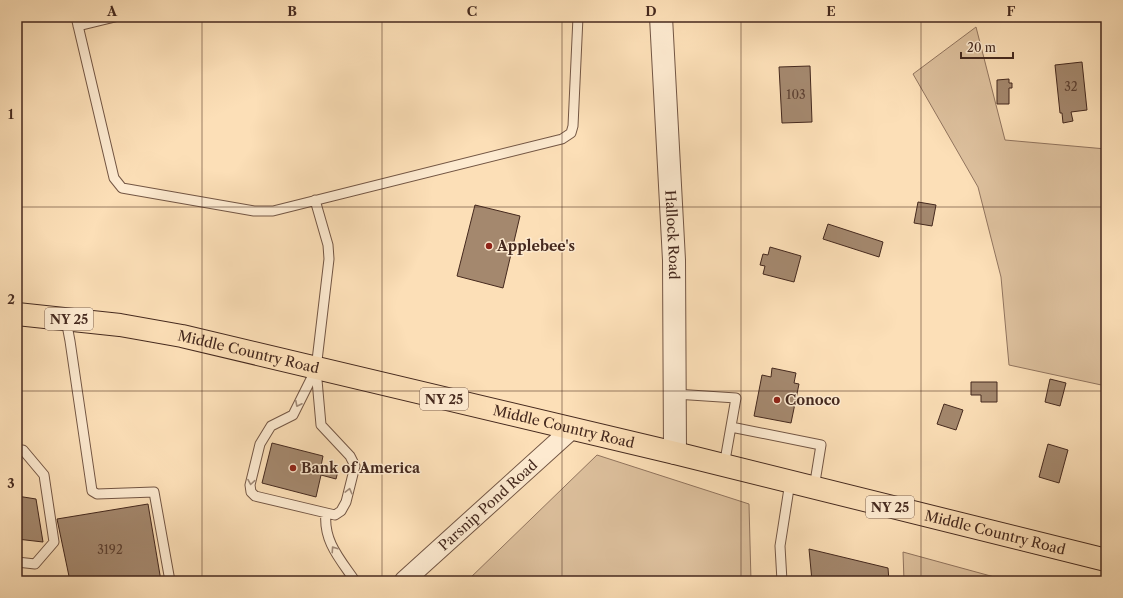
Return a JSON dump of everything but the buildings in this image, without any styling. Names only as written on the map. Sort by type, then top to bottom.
[{"type":"main road","name":"Middle Country Road","points":[[17,314],[120,325],[182,336],[675,453],[1106,560]]},
{"type":"street","name":"Hallock Road","points":[[661,17],[674,260],[675,453]]},
{"type":"street","name":"Parsnip Pond Road","points":[[404,581],[572,429]]},
{"type":"lane","points":[[115,17],[77,21],[114,178],[122,188],[254,211],[273,211],[562,139],[571,133],[573,126],[578,17]]},
{"type":"lane","points":[[315,200],[328,245],[329,259],[316,369],[321,425],[350,456],[355,466],[346,502],[341,511],[335,515],[255,496],[251,492],[250,485],[260,444],[271,426],[293,415],[316,369]]},
{"type":"lane","points":[[65,318],[70,341],[92,491],[97,494],[154,492],[170,581]]},
{"type":"lane","points":[[675,394],[736,398],[724,466]]},
{"type":"lane","points":[[731,427],[821,445],[814,488]]},
{"type":"lane","points":[[17,450],[23,450],[44,475],[54,542],[35,564],[17,562]]},
{"type":"lane","points":[[782,581],[780,546],[790,482]]},
{"type":"lane","points":[[326,513],[324,526],[330,543],[355,581]]},
{"type":"shaded area","points":[[976,27],[1005,140],[1106,149],[1106,386],[1009,365],[1001,277],[978,187],[913,74]]},
{"type":"shaded area","points":[[597,455],[749,504],[751,581],[467,581]]},
{"type":"shaded area","points":[[903,552],[1009,581],[904,581]]},
{"type":"place","name":"Applebee's","points":[[489,246]]},
{"type":"place","name":"Conoco","points":[[777,400]]},
{"type":"place","name":"Bank of America","points":[[293,468]]}]
